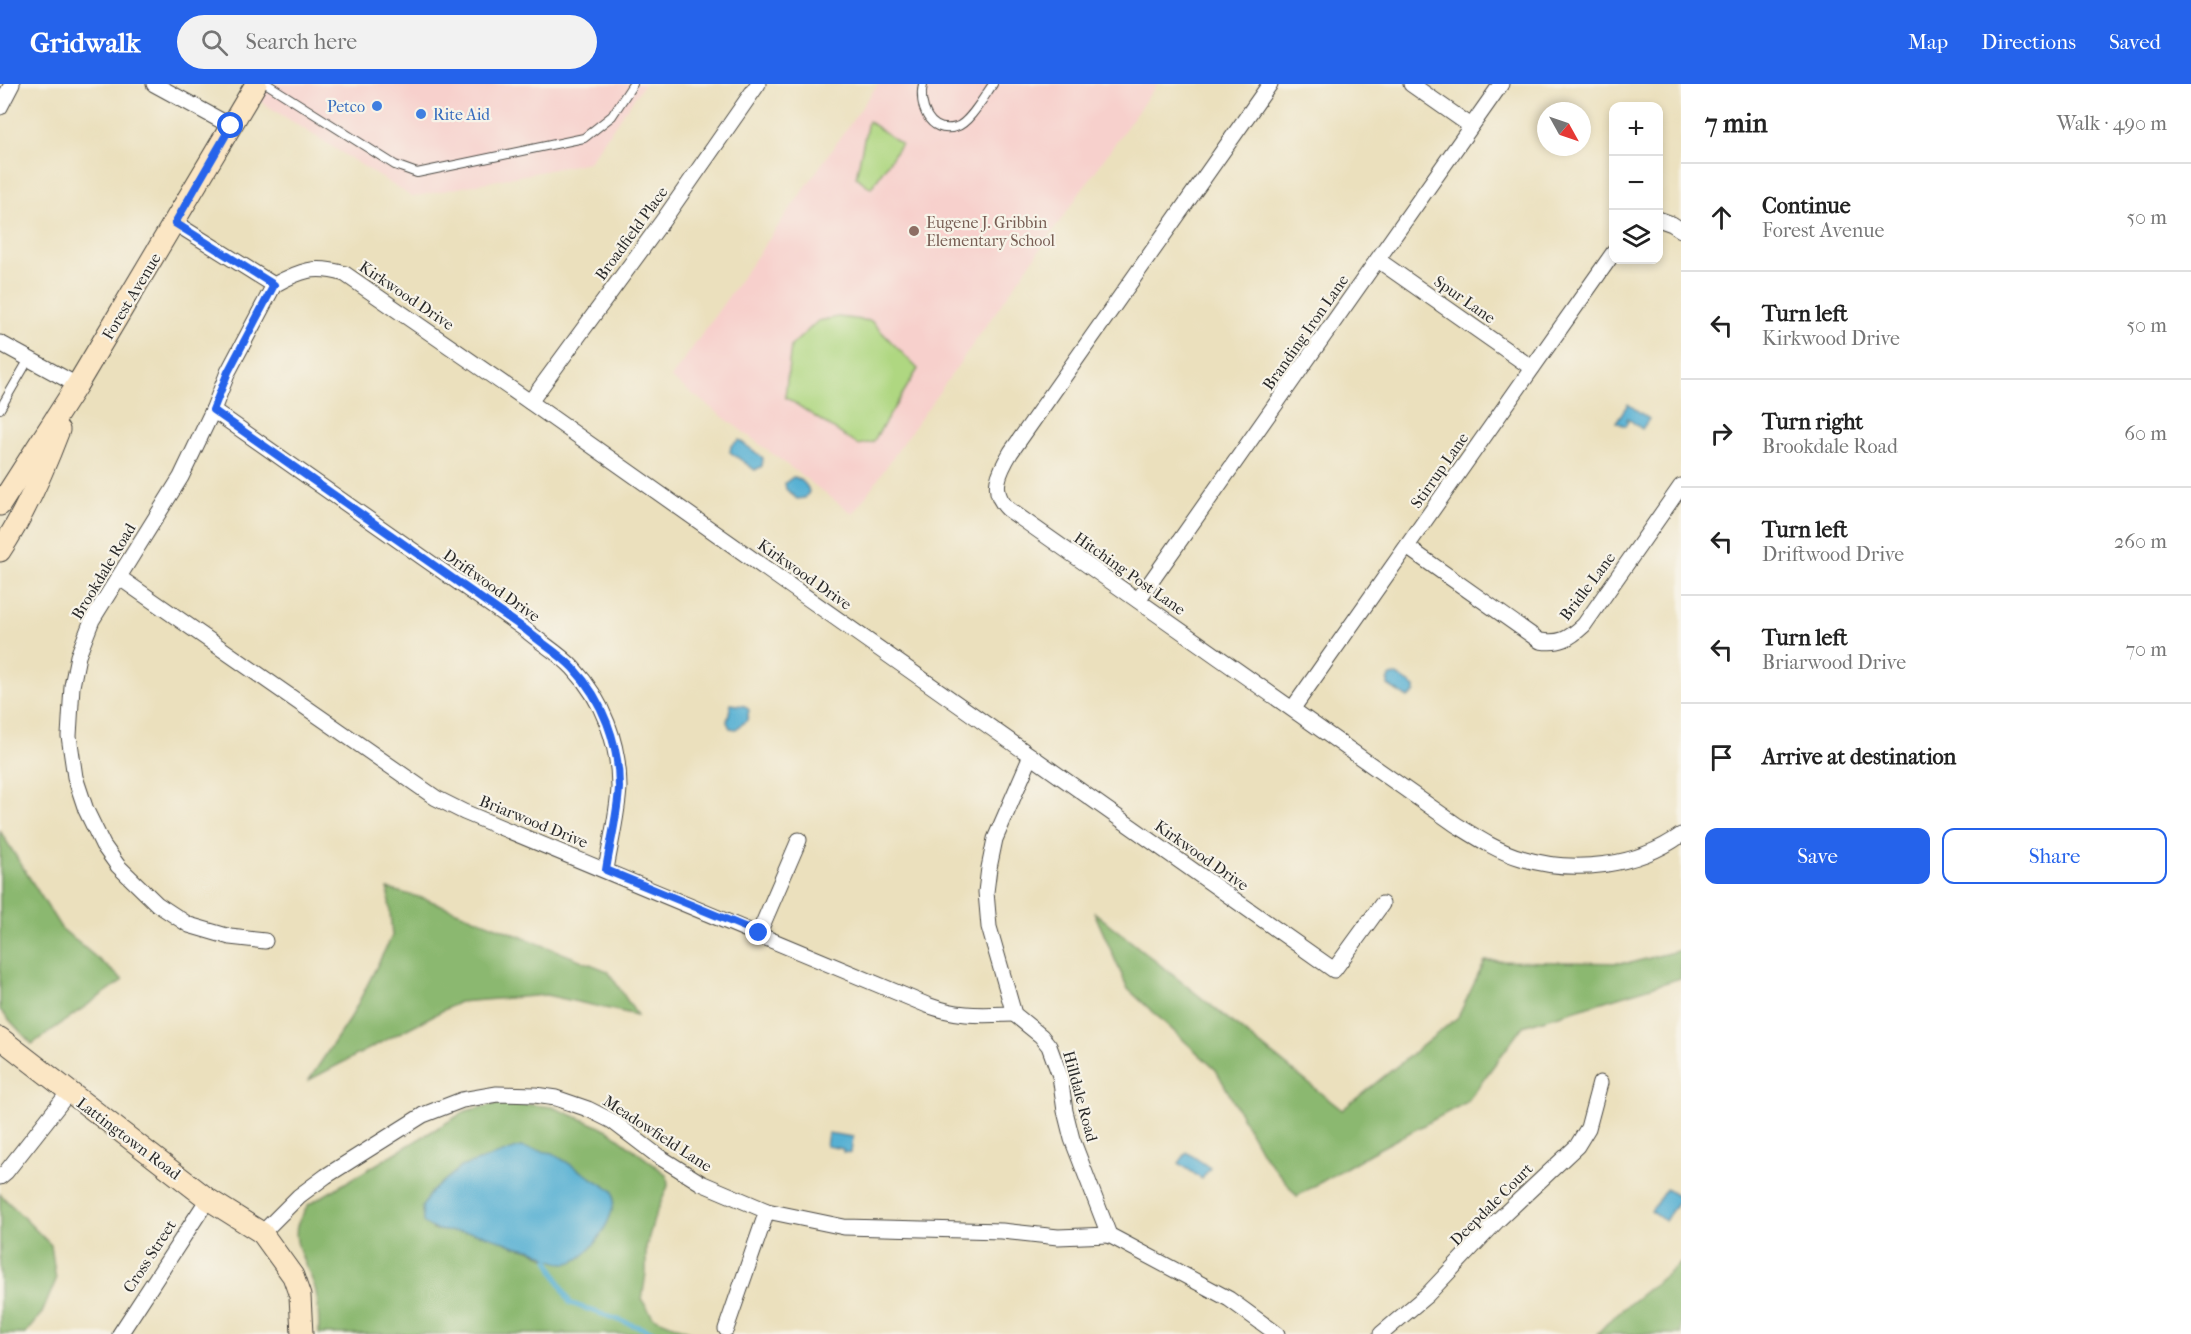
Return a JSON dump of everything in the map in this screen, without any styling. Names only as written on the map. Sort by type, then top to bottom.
[{"type":"main road","name":"Forest Avenue","points":[[0,505],[77,385],[256,84]]},
{"type":"main road","points":[[0,551],[47,462],[77,385]]},
{"type":"main road","name":"Lattingtown Road","points":[[1,1040],[208,1198],[262,1233]]},
{"type":"main road","points":[[262,1233],[293,1276],[300,1296],[302,1334]]},
{"type":"street","points":[[0,107],[12,84]]},
{"type":"street","points":[[154,84],[231,126]]},
{"type":"street","name":"Broadfield Place","points":[[530,402],[664,219],[758,84]]},
{"type":"street","name":"Hitching Post Lane","points":[[1270,84],[999,472],[996,486],[1001,502],[1455,824],[1488,845],[1521,858],[1557,866],[1586,866],[1630,860],[1681,835]]},
{"type":"street","points":[[1411,84],[1471,126]]},
{"type":"street","name":"Branding Iron Lane","points":[[1138,600],[1501,84]]},
{"type":"street","points":[[1663,221],[1681,231]]},
{"type":"street","points":[[175,223],[274,285]]},
{"type":"street","name":"Stirrup Lane","points":[[1293,708],[1609,259]]},
{"type":"street","name":"Spur Lane","points":[[1378,260],[1532,368]]},
{"type":"street","name":"Kirkwood Drive","points":[[274,285],[296,274],[316,269],[345,274],[1334,970],[1382,904]]},
{"type":"street","name":"Brookdale Road","points":[[265,941],[230,937],[189,925],[157,904],[118,866],[103,845],[86,810],[75,777],[69,736],[72,686],[78,656],[92,620],[181,477],[213,410],[228,372],[274,285]]},
{"type":"street","points":[[0,343],[77,385]]},
{"type":"street","name":"Driftwood Drive","points":[[213,410],[526,630],[573,668],[597,700],[616,753],[619,788],[606,870]]},
{"type":"street","name":"Bridle Lane","points":[[1407,547],[1540,641],[1554,643],[1572,636],[1584,625],[1681,486]]},
{"type":"street","name":"Briarwood Drive","points":[[120,578],[436,798],[464,812],[949,1013],[969,1016],[1014,1014]]},
{"type":"street","points":[[1014,1014],[989,927],[987,892],[995,839],[1031,756]]},
{"type":"street","points":[[759,933],[799,840]]},
{"type":"street","name":"Hilldale Road","points":[[1014,1014],[1041,1036],[1049,1046],[1060,1076],[1072,1139],[1109,1235]]},
{"type":"street","name":"Deepdale Court","points":[[1381,1334],[1427,1295],[1497,1221],[1577,1146],[1588,1128],[1600,1083]]},
{"type":"street","points":[[0,1177],[69,1092]]},
{"type":"street","name":"Meadowfield Lane","points":[[262,1233],[298,1196],[423,1115],[462,1100],[497,1094],[556,1098],[588,1108],[612,1121],[658,1156],[701,1183],[767,1211],[844,1227],[1002,1231],[1058,1237],[1109,1235]]},
{"type":"street","name":"Cross Street","points":[[120,1334],[208,1198]]},
{"type":"street","points":[[726,1329],[767,1211]]},
{"type":"street","points":[[1109,1235],[1229,1299],[1277,1334]]},
{"type":"lane","points":[[267,84],[395,165],[417,173],[584,138],[612,116],[633,84]]},
{"type":"lane","points":[[923,84],[922,106],[927,117],[939,127],[956,128],[968,120],[993,84]]},
{"type":"lane","points":[[0,409],[29,359]]},
{"type":"shaded area","points":[[256,84],[644,84],[589,162],[412,197],[250,95]]},
{"type":"shaded area","name":"Eugene J. Gribbin Elementary School","points":[[878,84],[1157,84],[853,514],[671,378]]},
{"type":"green space","points":[[868,121],[901,144],[871,188],[856,177]]},
{"type":"green space","points":[[838,317],[871,321],[918,369],[873,442],[858,445],[785,397],[791,346],[818,321]]},
{"type":"green space","points":[[0,831],[61,928],[123,980],[32,1044],[0,1010]]},
{"type":"green space","points":[[388,889],[426,899],[608,971],[637,1015],[546,995],[459,1002],[309,1080],[352,1015],[392,936]]},
{"type":"green space","points":[[1094,912],[1342,1110],[1458,1017],[1485,961],[1630,963],[1681,950],[1681,978],[1523,1026],[1467,1102],[1371,1153],[1297,1196],[1262,1153],[1216,1070],[1128,989]]},
{"type":"green space","points":[[502,1102],[552,1107],[608,1130],[667,1175],[668,1186],[654,1219],[646,1247],[646,1273],[642,1300],[653,1317],[695,1334],[319,1334],[316,1292],[296,1235],[298,1223],[308,1205],[466,1111]],"holes":[[[596,1182],[609,1188],[548,1260],[533,1251],[496,1238],[472,1232],[432,1230]]]},
{"type":"green space","points":[[0,1194],[51,1245],[56,1280],[42,1313],[25,1334],[0,1334]]},
{"type":"green space","points":[[1681,1263],[1681,1334],[1597,1334],[1613,1317]]},
{"type":"water","points":[[1628,404],[1649,419],[1642,429],[1627,418],[1625,426],[1616,422]]},
{"type":"water","points":[[739,440],[763,458],[762,466],[755,470],[730,452],[731,446]]},
{"type":"water","points":[[793,477],[801,480],[807,487],[809,492],[805,498],[797,499],[786,489],[785,483]]},
{"type":"water","points":[[1397,675],[1415,687],[1415,692],[1408,698],[1388,685],[1391,676]]},
{"type":"water","points":[[731,704],[745,706],[749,710],[747,720],[736,729],[730,728],[727,722]]},
{"type":"water","points":[[828,1133],[853,1137],[851,1153],[826,1146]]},
{"type":"water","points":[[520,1147],[552,1153],[613,1191],[612,1211],[607,1223],[593,1245],[576,1260],[567,1263],[557,1262],[533,1250],[494,1238],[471,1232],[434,1229],[423,1222],[422,1207],[431,1192],[461,1167]]},
{"type":"water","points":[[1187,1152],[1210,1168],[1202,1179],[1179,1163]]},
{"type":"water","points":[[1666,1189],[1680,1198],[1665,1221],[1651,1211]]},
{"type":"waterway","points":[[548,1260],[570,1303],[659,1334]]},
{"type":"place","name":"Petco","points":[[377,106]]},
{"type":"place","name":"Rite Aid","points":[[421,114]]},
{"type":"place","name":"Eugene J. Gribbin Elementary School","points":[[914,231]]},
{"type":"route","points":[[231,126],[175,223],[274,285],[228,372],[213,410],[526,630],[573,668],[597,700],[616,753],[619,788],[606,870],[759,933]]}]
